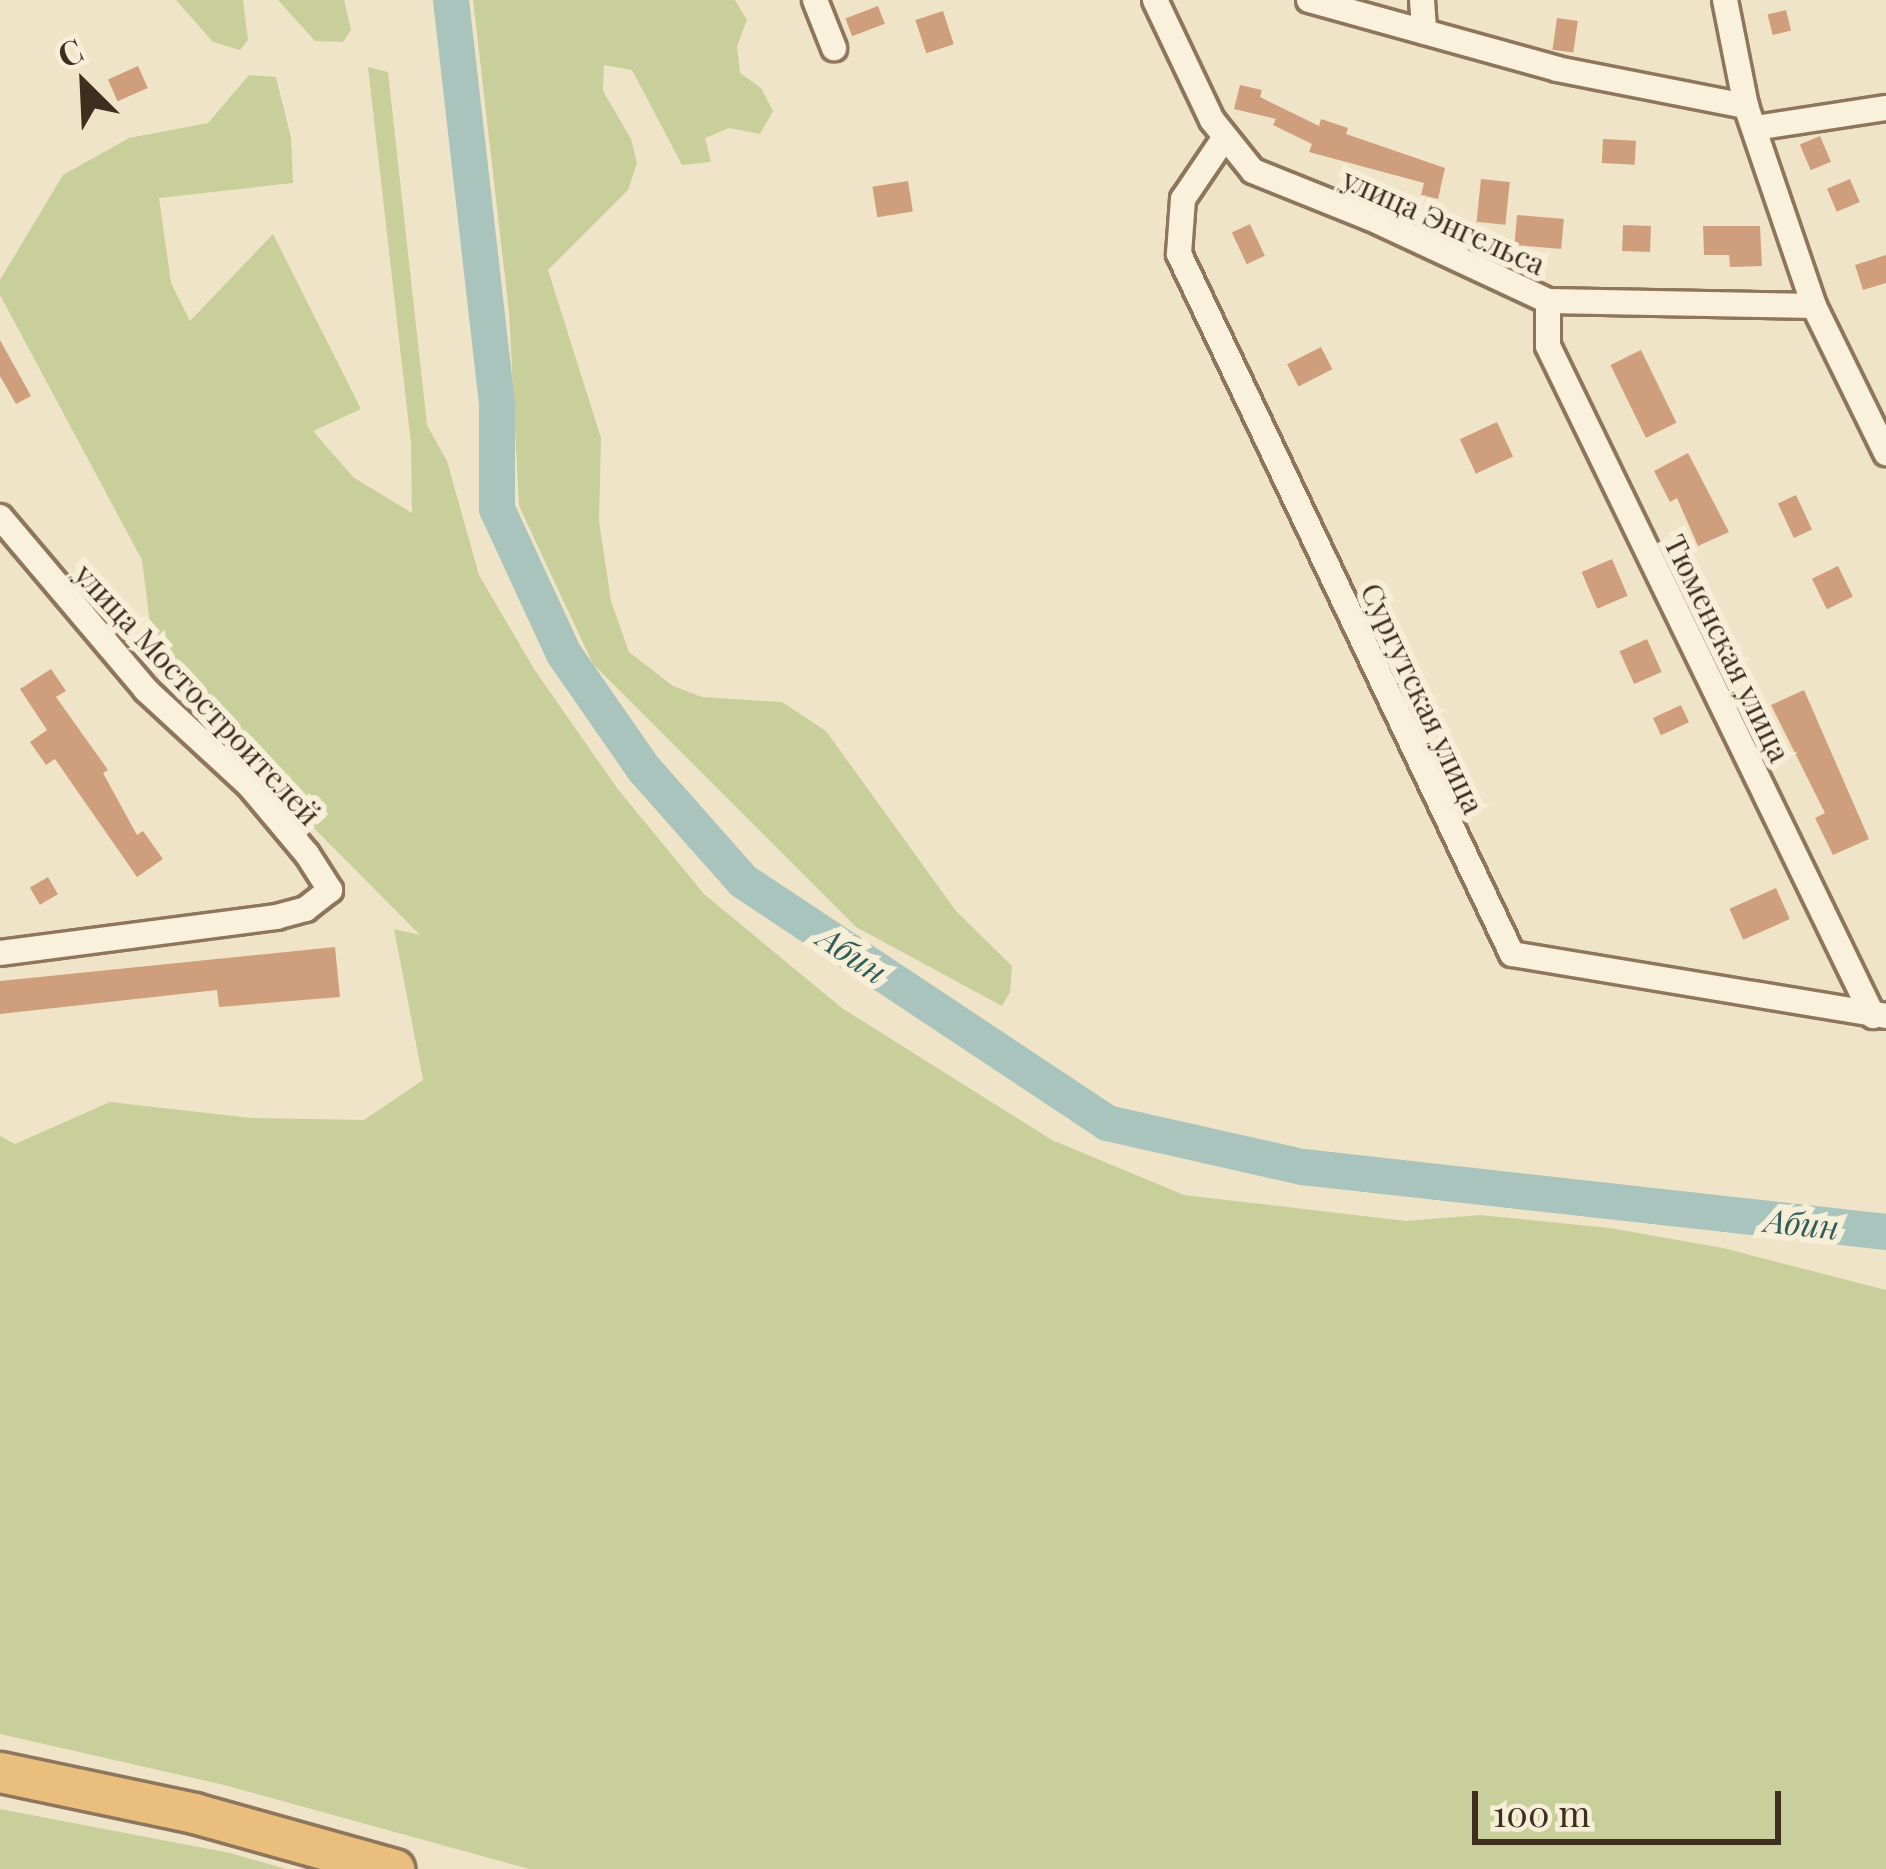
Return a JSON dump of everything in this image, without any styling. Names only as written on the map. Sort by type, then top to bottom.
[{"type":"highway","points":[[0,1772],[194,1813],[394,1869]]},
{"type":"street","points":[[814,0],[834,48]]},
{"type":"street","name":"улица Энгельса","points":[[1156,0],[1212,120],[1253,171],[1370,218],[1548,301],[1814,305]]},
{"type":"street","points":[[1309,0],[1751,117],[1886,108]]},
{"type":"street","points":[[1422,0],[1424,32]]},
{"type":"street","points":[[1725,0],[1751,117],[1814,305],[1886,453]]},
{"type":"street","name":"Сургутская улица","points":[[1225,137],[1183,199],[1179,254],[1512,955],[1879,1016]]},
{"type":"street","name":"Тюменская улица","points":[[1548,301],[1548,346],[1879,1016]]},
{"type":"street","name":"улица Мостостроителей","points":[[0,518],[146,690],[249,784],[330,890],[306,909],[0,952]]},
{"type":"green space","points":[[176,0],[243,0],[248,40],[240,50],[213,42]]},
{"type":"green space","points":[[278,0],[344,0],[351,30],[343,42],[315,41]]},
{"type":"green space","points":[[473,0],[735,0],[747,20],[737,46],[740,73],[761,88],[773,111],[760,134],[729,128],[705,138],[711,162],[682,165],[632,70],[604,65],[603,91],[631,139],[637,163],[628,190],[548,270],[601,438],[599,521],[611,601],[629,652],[673,686],[702,697],[782,702],[826,731],[956,911],[1012,966],[1010,992],[1002,1006],[856,927],[593,664],[519,506],[509,312]]},
{"type":"green space","points":[[368,67],[388,72],[427,425],[447,461],[479,575],[534,669],[617,788],[704,894],[842,1008],[1052,1140],[1184,1195],[1406,1221],[1480,1215],[1610,1228],[1723,1248],[1886,1290],[1886,1869],[529,1869],[224,1785],[0,1734],[0,1136],[15,1144],[110,1102],[251,1118],[364,1120],[423,1080],[394,929],[420,935],[295,809],[153,648],[142,560],[0,295],[0,280],[63,175],[129,138],[208,123],[249,75],[276,77],[291,137],[293,183],[159,198],[171,283],[190,321],[273,234],[361,409],[313,431],[353,477],[412,513],[411,444]]},
{"type":"green space","points":[[0,1809],[230,1853],[286,1869],[0,1869]]},
{"type":"building","points":[[878,6],[885,24],[852,36],[845,19]]},
{"type":"building","points":[[1786,10],[1791,30],[1773,35],[1768,15]]},
{"type":"building","points":[[943,11],[954,44],[926,53],[915,20]]},
{"type":"building","points":[[1557,18],[1578,21],[1573,53],[1553,50]]},
{"type":"building","points":[[138,66],[148,88],[118,101],[108,79]]},
{"type":"building","points":[[1240,85],[1262,90],[1260,97],[1319,126],[1321,119],[1348,128],[1346,134],[1445,168],[1438,199],[1421,195],[1424,183],[1309,152],[1312,144],[1273,125],[1276,119],[1234,109]]},
{"type":"building","points":[[1820,136],[1831,162],[1811,170],[1800,145]]},
{"type":"building","points":[[1603,139],[1636,141],[1635,165],[1602,163]]},
{"type":"building","points":[[1481,179],[1510,182],[1505,225],[1477,222]]},
{"type":"building","points":[[1850,179],[1860,202],[1837,212],[1827,189]]},
{"type":"building","points":[[908,181],[913,212],[877,217],[872,187]]},
{"type":"building","points":[[1517,215],[1564,219],[1561,249],[1514,245]]},
{"type":"building","points":[[1250,224],[1265,256],[1247,264],[1232,232]]},
{"type":"building","points":[[1623,225],[1651,226],[1650,252],[1622,251]]},
{"type":"building","points":[[1703,226],[1760,226],[1762,266],[1730,267],[1729,255],[1704,255]]},
{"type":"building","points":[[1886,255],[1886,283],[1863,290],[1855,265]]},
{"type":"building","points":[[0,340],[31,396],[16,404],[0,376]]},
{"type":"building","points":[[1321,347],[1332,369],[1298,387],[1287,364]]},
{"type":"building","points":[[1641,350],[1677,423],[1646,438],[1610,365]]},
{"type":"building","points":[[1497,422],[1513,456],[1476,474],[1460,439]]},
{"type":"building","points":[[1688,453],[1729,532],[1698,546],[1677,498],[1670,502],[1654,471]]},
{"type":"building","points":[[1796,495],[1812,529],[1794,538],[1778,503]]},
{"type":"building","points":[[1612,559],[1628,596],[1597,609],[1582,572]]},
{"type":"building","points":[[1838,566],[1853,597],[1827,609],[1812,579]]},
{"type":"building","points":[[1647,639],[1662,672],[1634,684],[1620,651]]},
{"type":"building","points":[[51,669],[66,691],[56,697],[108,770],[103,773],[137,835],[143,831],[163,859],[137,877],[55,759],[46,765],[30,742],[47,730],[20,689]]},
{"type":"building","points":[[1804,690],[1869,839],[1833,855],[1815,818],[1825,813],[1771,705]]},
{"type":"building","points":[[1681,705],[1689,722],[1661,735],[1653,718]]},
{"type":"building","points":[[48,877],[58,894],[40,905],[30,888]]},
{"type":"building","points":[[1776,888],[1790,919],[1743,940],[1729,909]]},
{"type":"building","points":[[335,947],[340,997],[219,1007],[217,990],[0,1014],[0,981]]},
{"type":"waterway","name":"Абин","points":[[451,0],[497,406],[497,509],[564,654],[644,769],[743,881],[1107,1123],[1303,1167],[1886,1232]]}]
